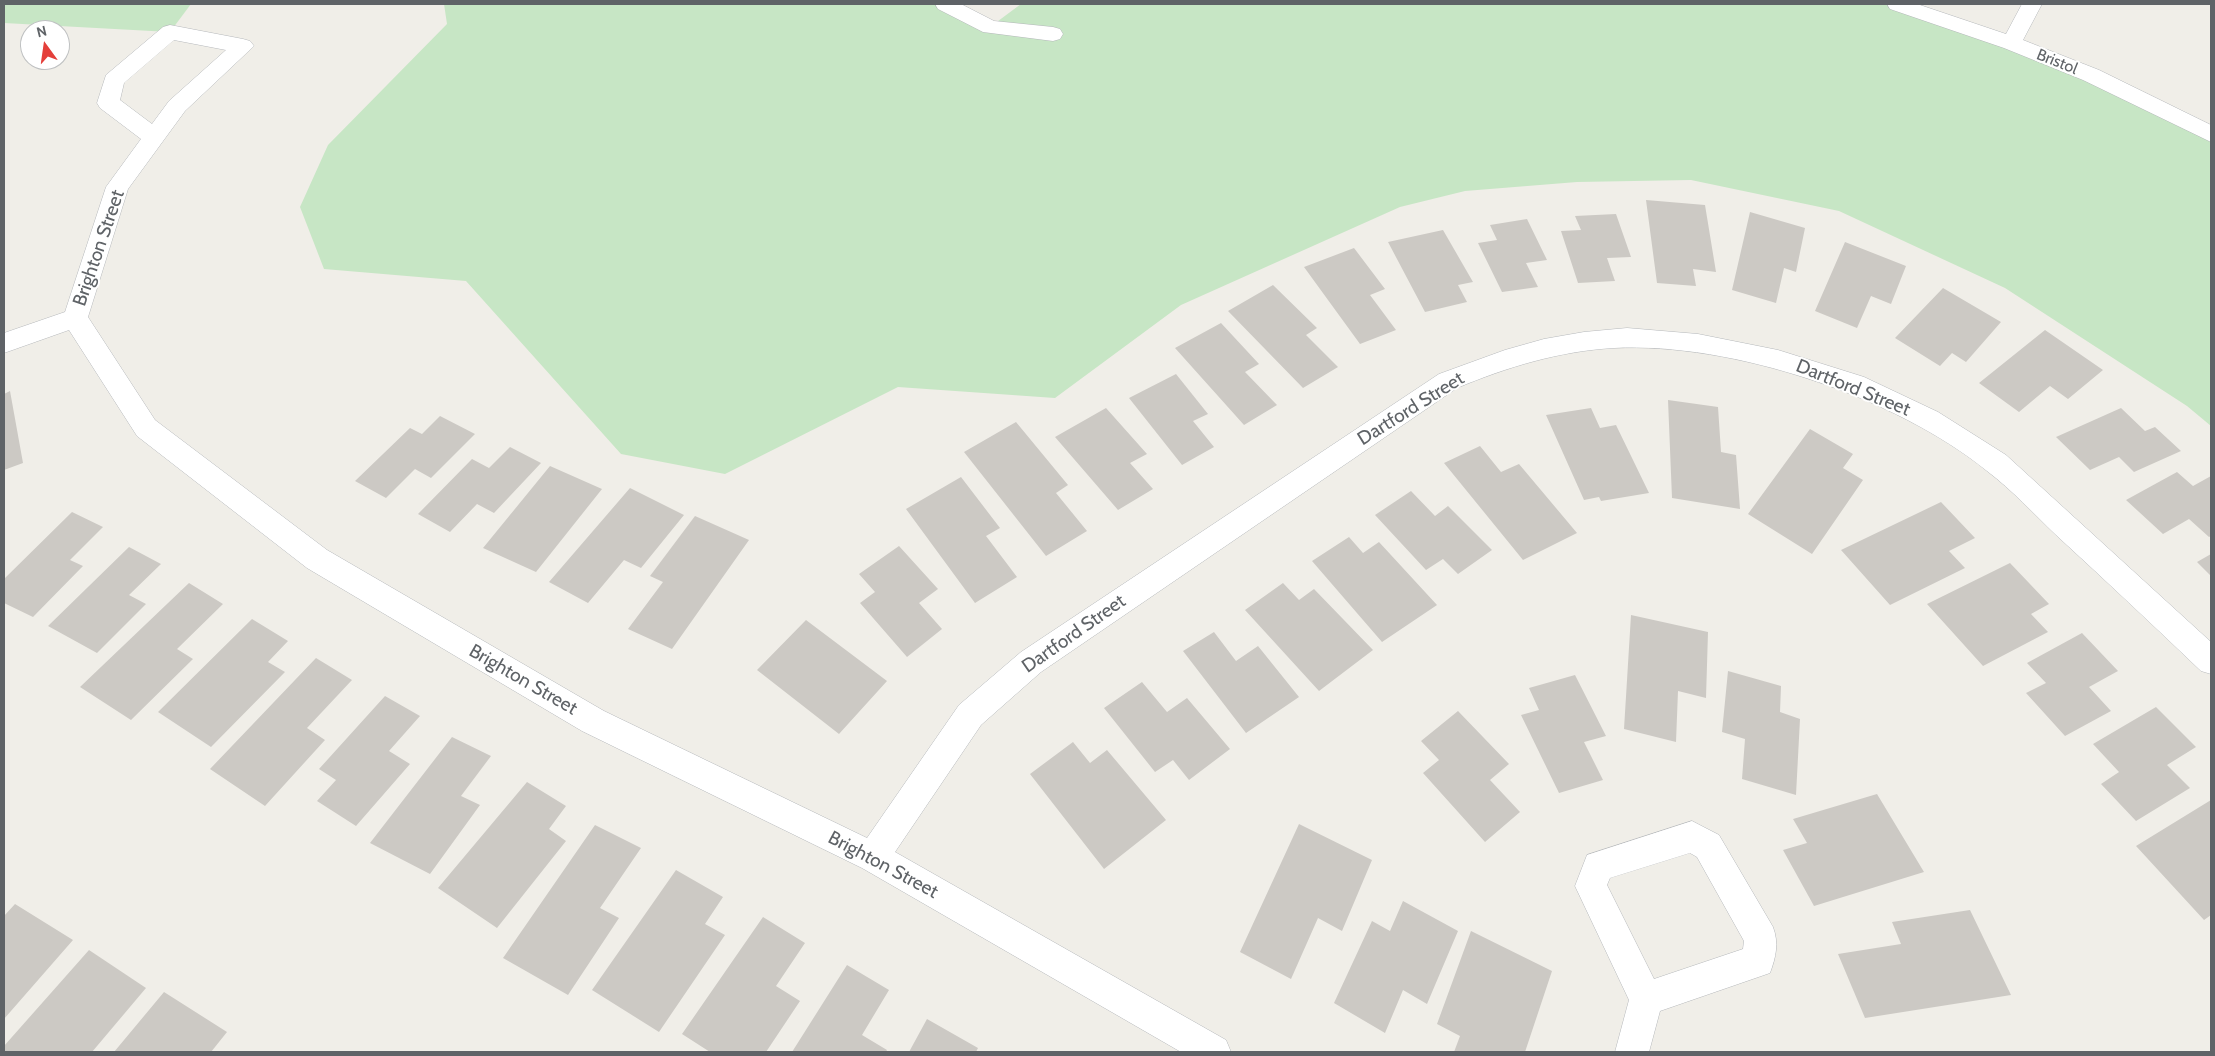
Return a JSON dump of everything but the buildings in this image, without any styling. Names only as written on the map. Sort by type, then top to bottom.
[{"type":"street","points":[[945,4],[990,28],[1053,34]]},
{"type":"street","name":"Bristol","points":[[1897,4],[2011,43],[2091,76],[2211,134]]},
{"type":"street","points":[[2011,43],[2032,4]]},
{"type":"street","name":"Brighton Street","points":[[154,137],[108,103],[114,80],[170,32],[243,46],[176,106],[154,137],[117,187],[75,318],[146,428],[317,558],[593,722],[873,857],[1214,1052]]},
{"type":"street","points":[[4,343],[75,318]]},
{"type":"street","name":"Dartford Street","points":[[873,857],[970,715],[1001,686],[1031,662],[1448,381],[1509,357],[1605,339],[1637,338],[1671,341],[1746,352],[1823,372],[1899,405],[1970,443],[1997,463],[2211,661]]},
{"type":"street","points":[[1632,1052],[1646,999],[1591,886],[1598,866],[1692,837],[1708,846],[1761,939],[1758,961],[1646,999]]},
{"type":"green space","points":[[4,4],[191,4],[170,32],[70,27],[70,20],[20,20],[20,24],[4,23]]},
{"type":"green space","points":[[444,4],[945,4],[990,27],[1021,4],[1897,4],[2011,43],[2091,75],[2211,134],[2211,426],[2187,406],[2005,288],[1839,211],[1691,180],[1577,182],[1465,191],[1400,207],[1181,305],[1055,398],[898,387],[725,474],[621,454],[466,281],[324,269],[300,207],[328,145],[447,24]]}]
